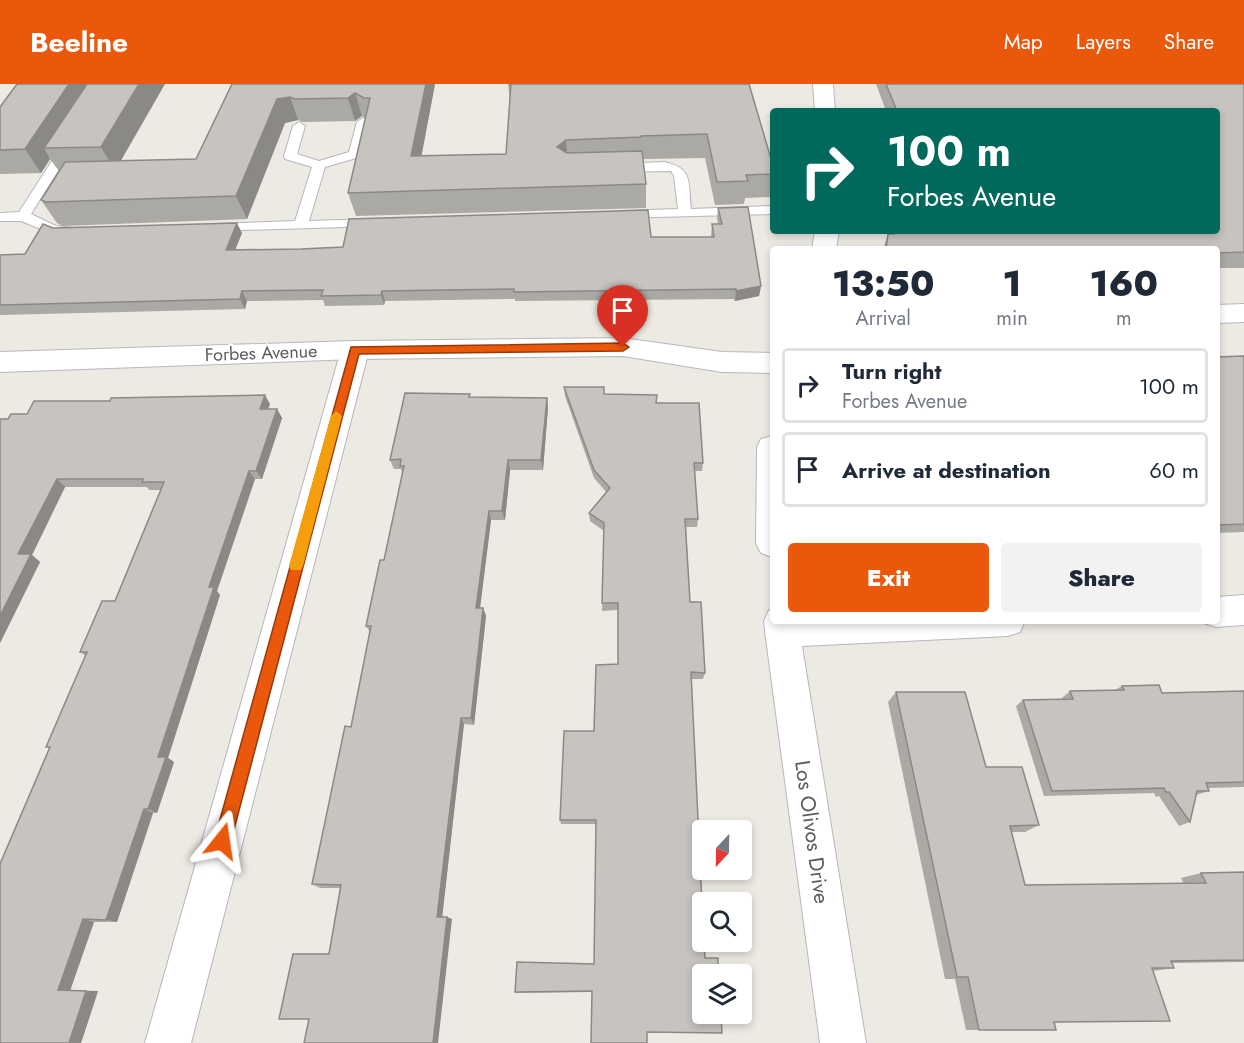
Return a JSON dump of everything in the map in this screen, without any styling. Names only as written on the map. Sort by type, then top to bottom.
[{"type":"street","points":[[823,84],[825,108]]},
{"type":"street","points":[[1220,314],[1244,313]]},
{"type":"street","name":"Forbes Avenue","points":[[0,362],[355,350],[623,347],[722,362],[770,363]]},
{"type":"street","points":[[168,1043],[355,350]]},
{"type":"street","points":[[1220,612],[1244,610]]},
{"type":"street","points":[[782,626],[872,624]]},
{"type":"street","name":"Los Olivos Drive","points":[[782,626],[843,1043]]},
{"type":"lane","points":[[299,126],[290,156],[319,165],[355,154],[363,122]]},
{"type":"lane","points":[[23,216],[78,130]]},
{"type":"lane","points":[[301,225],[319,165]]},
{"type":"lane","points":[[600,169],[664,166],[675,168],[681,175],[685,213]]},
{"type":"lane","points":[[613,215],[770,210]]},
{"type":"lane","points":[[0,217],[23,216],[60,232],[83,231]]},
{"type":"lane","points":[[198,228],[385,222]]},
{"type":"building","points":[[17,84],[69,84],[25,149],[0,150],[0,107]]},
{"type":"building","points":[[87,84],[139,84],[101,147],[44,148]]},
{"type":"building","points":[[232,84],[426,84],[411,156],[506,154],[511,84],[749,84],[770,155],[770,174],[746,175],[748,181],[717,182],[707,134],[641,136],[566,140],[557,147],[567,153],[642,151],[646,184],[348,193],[370,98],[364,98],[355,93],[348,98],[295,99],[290,97],[277,99],[236,196],[46,202],[41,200],[65,162],[196,159]]},
{"type":"building","points":[[886,84],[1244,84],[1244,252],[1220,253],[1220,246],[886,246],[888,234],[1220,234],[1220,108],[896,108]]},
{"type":"building","points":[[748,207],[761,286],[736,291],[736,289],[514,292],[514,289],[382,291],[381,295],[321,296],[323,290],[242,291],[240,299],[0,305],[0,255],[25,254],[43,224],[53,228],[237,223],[226,250],[301,249],[343,247],[349,219],[648,210],[651,237],[714,237],[712,224],[722,224],[718,208]]},
{"type":"building","points":[[1244,356],[1244,524],[1220,525],[1220,357]]},
{"type":"building","points":[[564,387],[604,387],[604,394],[657,395],[656,403],[699,403],[703,463],[694,463],[698,519],[685,519],[690,602],[701,602],[705,673],[691,672],[698,820],[692,820],[692,880],[701,880],[701,892],[692,892],[692,952],[705,952],[705,958],[718,958],[718,964],[692,964],[692,1024],[722,1024],[722,1033],[647,1032],[647,1043],[591,1043],[592,991],[515,992],[517,962],[594,964],[596,820],[560,820],[564,731],[594,731],[596,665],[618,664],[618,603],[602,603],[604,523],[589,513],[610,488],[594,470]]},
{"type":"building","points":[[405,393],[547,398],[541,460],[508,460],[502,511],[489,511],[476,608],[483,608],[471,718],[461,718],[437,917],[447,917],[433,1043],[304,1043],[309,1019],[279,1019],[293,954],[329,954],[341,885],[312,884],[345,726],[351,727],[371,626],[366,626],[380,560],[384,560],[404,466],[400,466],[401,459],[390,460]]},
{"type":"building","points":[[265,395],[260,409],[277,409],[256,471],[249,471],[209,587],[214,587],[158,757],[166,757],[148,809],[144,809],[106,920],[83,919],[58,990],[86,991],[69,1043],[0,1043],[0,864],[50,747],[46,747],[87,652],[80,652],[102,601],[115,601],[164,482],[142,482],[143,479],[57,479],[18,554],[31,554],[0,616],[0,419],[8,419],[11,414],[27,414],[34,401],[110,401],[111,398]]},
{"type":"building","points":[[1159,685],[1162,693],[1244,691],[1244,782],[1206,783],[1209,791],[1197,791],[1190,822],[1164,788],[1052,791],[1023,700],[1073,699],[1070,691],[1124,690],[1122,686]]},
{"type":"building","points":[[896,692],[965,692],[986,767],[1022,767],[1039,825],[1010,826],[1025,885],[1206,883],[1201,873],[1244,872],[1244,960],[1171,961],[1174,968],[1152,968],[1170,1021],[1054,1022],[1056,1030],[979,1030],[968,977],[957,977]]},
{"type":"slow traffic","points":[[296,566],[336,416]]},
{"type":"route","points":[[222,841],[355,350],[623,347]]}]
